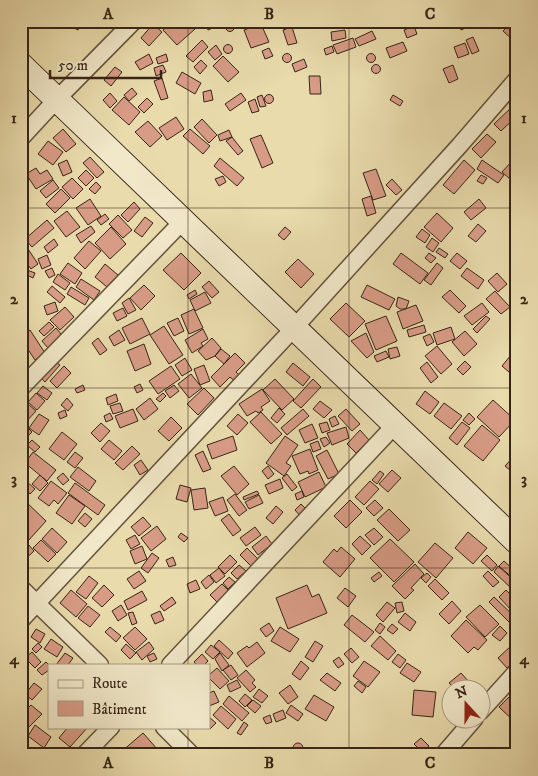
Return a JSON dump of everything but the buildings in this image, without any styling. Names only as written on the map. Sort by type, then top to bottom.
[{"type":"street","points":[[21,138],[134,21]]},
{"type":"street","points":[[21,65],[517,542]]},
{"type":"street","points":[[21,620],[294,328],[460,145],[517,79]]},
{"type":"street","points":[[21,388],[183,221]]},
{"type":"street","points":[[171,664],[395,425]]},
{"type":"street","points":[[21,588],[99,664]]},
{"type":"street","points":[[490,701],[517,670]]},
{"type":"street","points":[[84,755],[110,728]]},
{"type":"street","points":[[165,728],[192,755]]},
{"type":"street","points":[[443,755],[466,728]]}]
